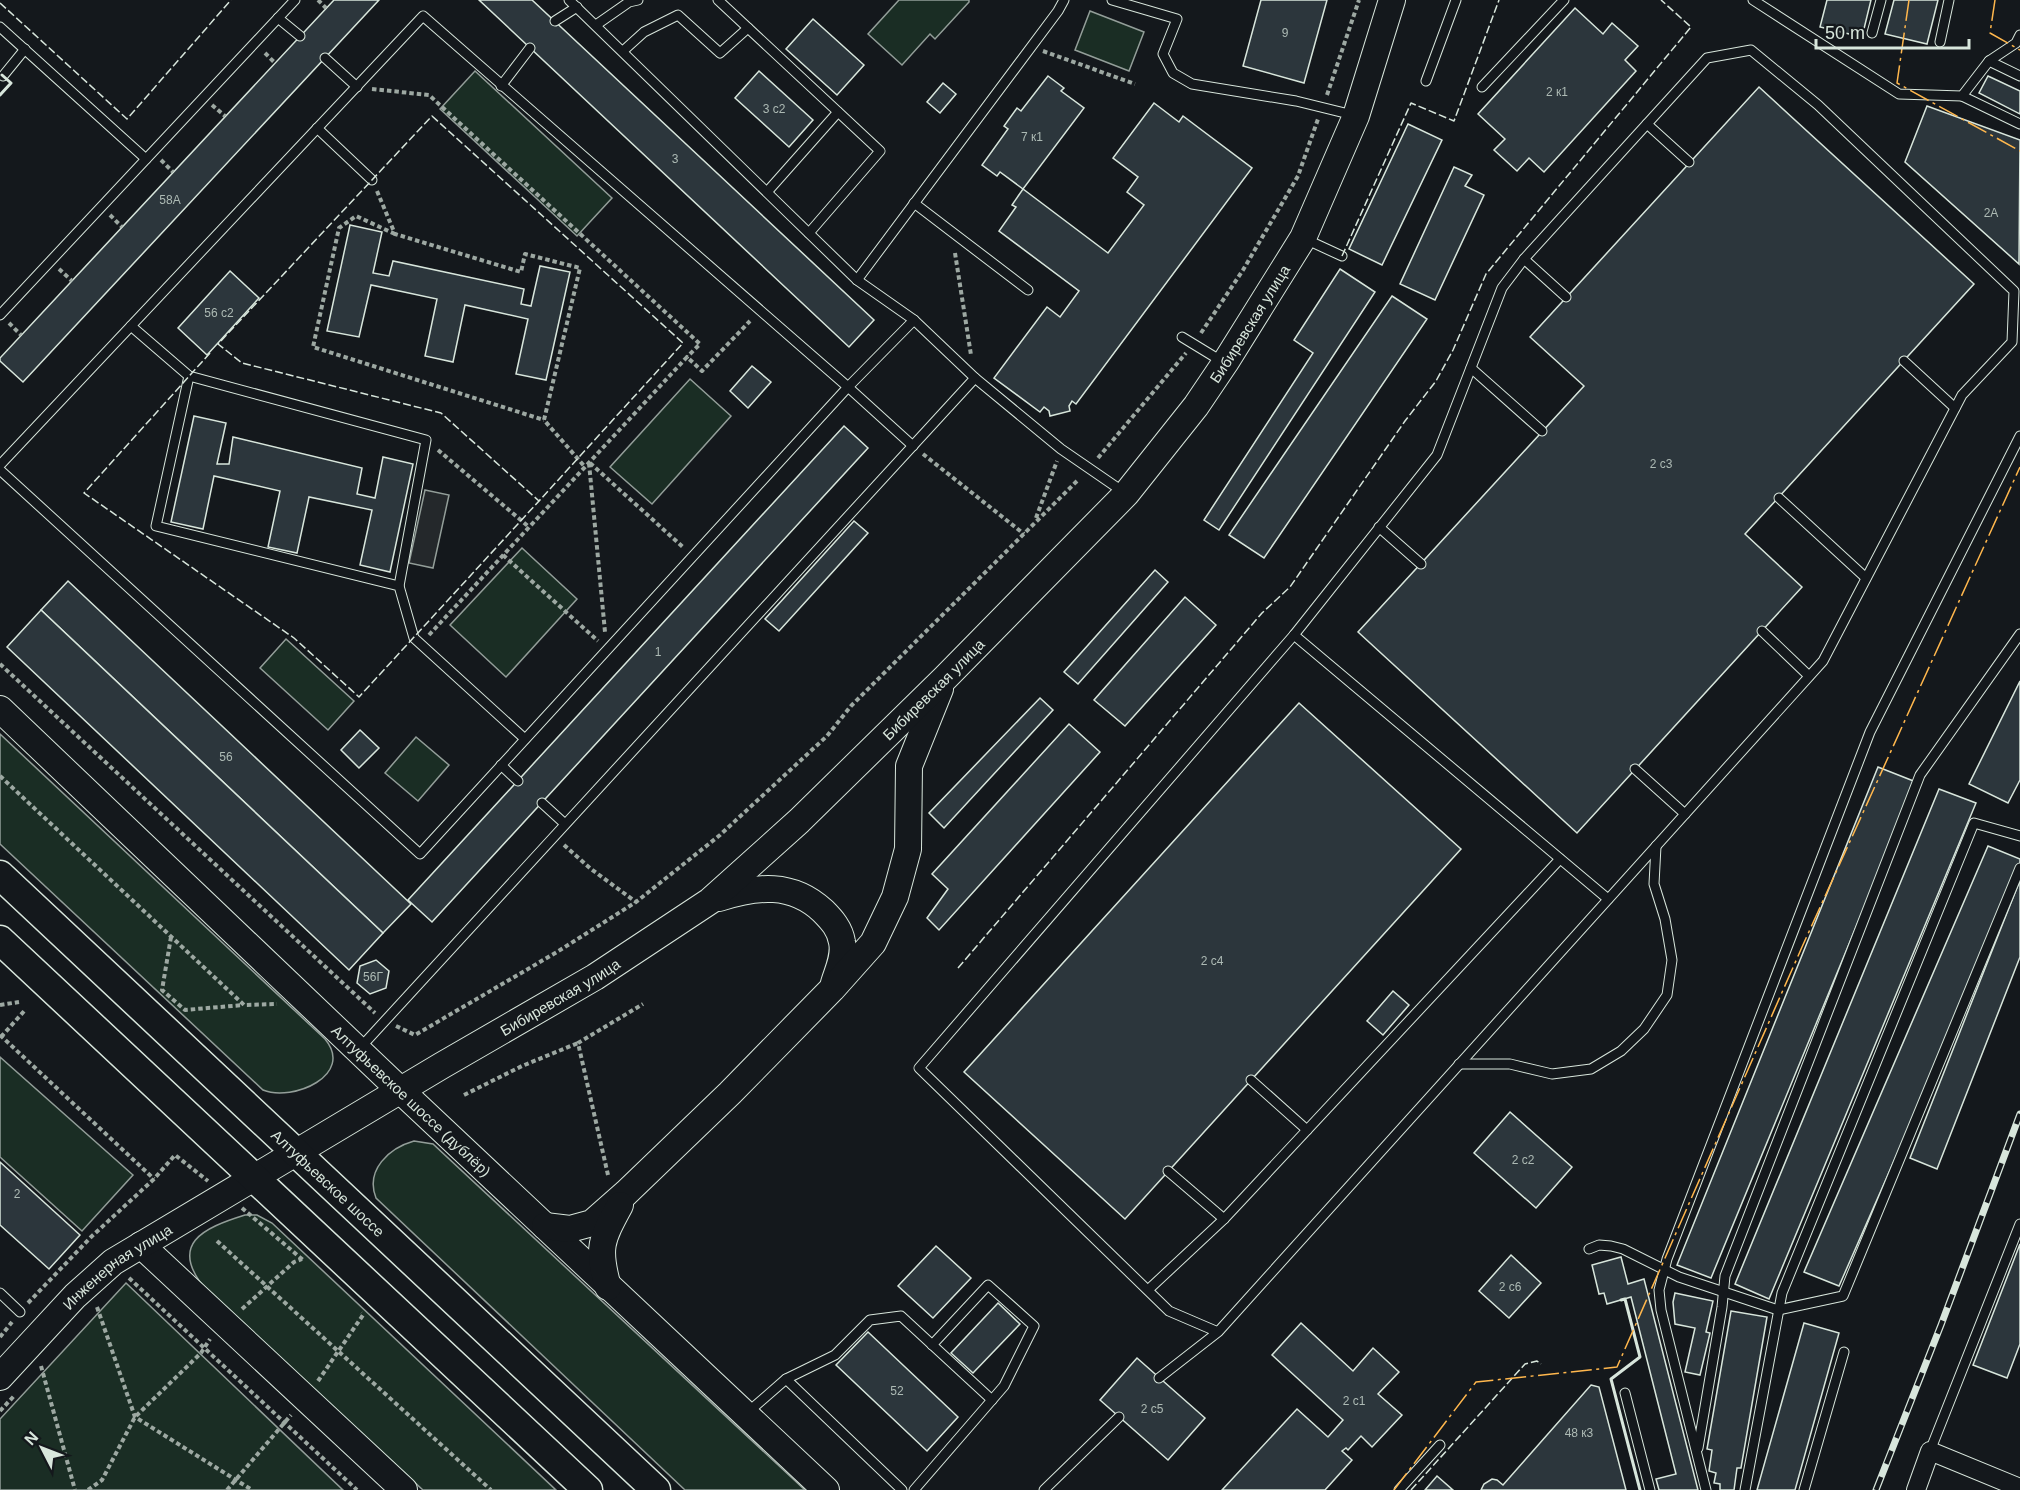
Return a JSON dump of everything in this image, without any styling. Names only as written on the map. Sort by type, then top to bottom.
[{"type":"main road","name":"Бибиревская улица","points":[[254,1178],[400,1090],[595,978],[710,901],[799,821],[945,678],[1126,494],[1191,414],[1304,238],[1356,116],[1392,0]]},
{"type":"main road","points":[[546,1226],[570,1229],[592,1223],[730,1093],[832,989],[873,943],[895,897],[908,849],[909,766],[945,678]]},
{"type":"main road","name":"Алтуфьевское шоссе (дублёр)","points":[[0,709],[608,1287],[826,1490]]},
{"type":"main road","name":"Алтуфьевское шоссе","points":[[0,875],[656,1490]]},
{"type":"main road","points":[[710,901],[744,890],[772,889],[799,893],[813,902],[834,923],[842,944],[842,958],[832,989]]},
{"type":"main road","points":[[2,948],[254,1178],[588,1490]]},
{"type":"main road","name":"Инженерная улица","points":[[10,1383],[95,1276],[113,1262],[254,1178]]},
{"type":"main road","points":[[608,1287],[601,1261],[604,1234],[626,1193]]},
{"type":"main road","points":[[141,1245],[404,1490]]},
{"type":"street","points":[[1916,1490],[1930,1451],[2020,1488]]},
{"type":"lane","points":[[0,315],[295,0]]},
{"type":"lane","points":[[596,25],[629,2],[638,0]]},
{"type":"lane","points":[[718,0],[880,151],[809,233]]},
{"type":"lane","points":[[857,280],[1064,0]]},
{"type":"lane","points":[[1112,0],[1177,20],[1164,54],[1173,73],[1192,84],[1296,101],[1356,116]]},
{"type":"lane","points":[[1426,81],[1456,0]]},
{"type":"lane","points":[[1482,87],[1564,0]]},
{"type":"lane","points":[[1753,0],[1899,94],[1962,96],[2020,124]]},
{"type":"lane","points":[[1872,33],[1881,0]]},
{"type":"lane","points":[[1940,42],[1949,0]]},
{"type":"lane","points":[[555,21],[573,3],[857,280],[914,320],[975,378],[1061,449],[1126,494]]},
{"type":"lane","points":[[623,51],[644,32],[678,15],[720,53],[748,28]]},
{"type":"lane","points":[[913,446],[848,387],[423,16],[0,468],[420,854],[848,387],[914,320]]},
{"type":"lane","points":[[278,18],[300,36]]},
{"type":"lane","points":[[0,27],[146,159]]},
{"type":"lane","points":[[1962,96],[1989,61],[2016,43],[2020,35]]},
{"type":"lane","points":[[501,86],[530,48]]},
{"type":"lane","points":[[3,76],[25,49]]},
{"type":"lane","points":[[1159,1378],[1218,1332],[1822,661],[1962,395],[2012,342],[2014,291],[1818,105],[1751,51],[1707,58],[1524,259],[1502,288],[1437,455],[1294,635],[918,1068],[1169,1311],[1218,1332]]},
{"type":"lane","points":[[325,58],[357,87]]},
{"type":"lane","points":[[1989,61],[2020,76]]},
{"type":"lane","points":[[767,192],[838,111]]},
{"type":"lane","points":[[1647,124],[1689,162]]},
{"type":"lane","points":[[317,129],[372,180]]},
{"type":"lane","points":[[914,203],[1028,290]]},
{"type":"lane","points":[[1304,238],[1342,256]]},
{"type":"lane","points":[[1524,259],[1566,297]]},
{"type":"lane","points":[[131,326],[189,376],[426,440],[399,586],[414,638],[525,739]]},
{"type":"lane","points":[[1182,337],[1225,363]]},
{"type":"lane","points":[[1904,361],[1955,408]]},
{"type":"lane","points":[[1471,368],[1542,431]]},
{"type":"lane","points":[[189,376],[156,526],[399,586]]},
{"type":"lane","points":[[358,1050],[975,378]]},
{"type":"lane","points":[[1706,1490],[1661,1310],[1659,1290],[1664,1270],[1870,732],[2020,436]]},
{"type":"lane","points":[[1779,498],[1866,578]]},
{"type":"lane","points":[[1379,527],[1420,564]]},
{"type":"lane","points":[[1762,632],[1809,676]]},
{"type":"lane","points":[[1697,1453],[1722,1307],[1725,1276],[1920,775],[2020,634]]},
{"type":"lane","points":[[1294,635],[1608,899]]},
{"type":"lane","points":[[501,765],[518,781]]},
{"type":"lane","points":[[1635,770],[1685,814]]},
{"type":"lane","points":[[542,803],[565,824]]},
{"type":"lane","points":[[1745,1490],[1778,1310],[1786,1282],[1974,823],[2020,836]]},
{"type":"lane","points":[[1459,1064],[1510,1064],[1552,1074],[1591,1069],[1621,1051],[1644,1029],[1667,995],[1672,960],[1665,919],[1654,884],[1656,846]]},
{"type":"lane","points":[[1148,1290],[1224,1219],[1560,859]]},
{"type":"lane","points":[[1589,1249],[1599,1245],[1623,1249],[1664,1270],[1778,1310],[1844,1296],[2020,868]]},
{"type":"lane","points":[[1251,1080],[1307,1130]]},
{"type":"lane","points":[[1168,1171],[1224,1219]]},
{"type":"lane","points":[[1930,1451],[2020,1224]]},
{"type":"lane","points":[[914,1490],[1004,1386],[1034,1326],[988,1284],[932,1345]]},
{"type":"lane","points":[[0,1293],[20,1312]]},
{"type":"lane","points":[[746,1415],[786,1379],[835,1355],[870,1320],[901,1316],[992,1400]]},
{"type":"lane","points":[[1804,1490],[1844,1352]]},
{"type":"lane","points":[[786,1379],[902,1490]]},
{"type":"lane","points":[[1625,1393],[1650,1490]]},
{"type":"lane","points":[[1044,1490],[1119,1417]]},
{"type":"lane","points":[[1399,1490],[1440,1445]]},
{"type":"path","points":[[318,0],[326,8]]},
{"type":"path","points":[[0,664],[384,1021],[415,1035],[557,952],[636,902],[720,835],[827,736],[851,705],[1090,468],[1193,344],[1243,270],[1298,176],[1359,0]]},
{"type":"path","points":[[1031,46],[1135,84]]},
{"type":"path","points":[[357,87],[429,95],[700,344],[420,644]]},
{"type":"path","points":[[372,180],[395,234]]},
{"type":"path","points":[[544,420],[580,268],[525,254],[521,272],[395,234],[356,216],[339,228],[313,347],[544,420],[585,467]]},
{"type":"path","points":[[952,232],[975,378]]},
{"type":"path","points":[[687,357],[702,371],[760,311]]},
{"type":"path","points":[[426,440],[530,527]]},
{"type":"path","points":[[913,446],[1024,534]]},
{"type":"path","points":[[1036,520],[1061,449]]},
{"type":"path","points":[[589,463],[693,556]]},
{"type":"path","points":[[589,463],[607,650]]},
{"type":"path","points":[[503,555],[607,650]]},
{"type":"path","points":[[0,776],[244,1005]]},
{"type":"path","points":[[555,836],[591,870],[636,902]]},
{"type":"path","points":[[171,937],[162,990],[185,1010],[280,1004]]},
{"type":"path","points":[[0,1005],[19,1002]]},
{"type":"path","points":[[464,1095],[522,1066],[578,1043],[643,1004]]},
{"type":"path","points":[[26,1009],[1,1036],[154,1179]]},
{"type":"path","points":[[578,1043],[608,1174]]},
{"type":"path","points":[[20,1312],[91,1237],[154,1179],[175,1155]]},
{"type":"path","points":[[217,1241],[491,1490]]},
{"type":"path","points":[[88,1490],[102,1479],[135,1417],[201,1353],[210,1338],[294,1262],[302,1259]]},
{"type":"path","points":[[125,1275],[357,1490]]},
{"type":"path","points":[[89,1315],[97,1306],[135,1417],[252,1490]]},
{"type":"path","points":[[34,1374],[49,1358]]},
{"type":"path","points":[[41,1366],[75,1490]]},
{"type":"path","points":[[0,1411],[10,1383]]},
{"type":"green space","points":[[899,0],[969,0],[969,2],[935,39],[930,34],[902,65],[868,34]]},
{"type":"green space","points":[[1090,11],[1144,32],[1129,71],[1075,50]]},
{"type":"green space","points":[[475,71],[612,198],[577,236],[440,109]]},
{"type":"green space","points":[[690,379],[731,416],[652,504],[610,467]]},
{"type":"green space","points":[[522,548],[577,599],[506,677],[450,625]]},
{"type":"green space","points":[[286,639],[354,701],[328,730],[260,668]]},
{"type":"green space","points":[[0,734],[325,1039],[332,1052],[332,1064],[326,1074],[304,1089],[276,1093],[263,1090],[0,844]]},
{"type":"green space","points":[[416,737],[449,765],[418,801],[385,773]]},
{"type":"green space","points":[[0,1057],[133,1175],[82,1231],[0,1157]]},
{"type":"green space","points":[[414,1141],[433,1144],[805,1490],[685,1490],[376,1198],[373,1188],[374,1178],[382,1162],[396,1149]]},
{"type":"green space","points":[[245,1215],[257,1215],[272,1223],[556,1490],[423,1490],[207,1291],[195,1275],[190,1261],[190,1250],[195,1240],[216,1226]]},
{"type":"green space","points":[[126,1283],[343,1490],[0,1490],[0,1419]]},
{"type":"shaded area","points":[[425,490],[449,495],[433,568],[409,563]]},
{"type":"building","points":[[334,0],[379,0],[23,382],[0,361],[0,358]]},
{"type":"building","points":[[479,0],[532,0],[874,320],[849,347]]},
{"type":"building","points":[[1261,0],[1327,0],[1304,83],[1243,66]]},
{"type":"building","points":[[1827,0],[1871,0],[1862,37],[1820,27]]},
{"type":"building","points":[[1894,0],[1938,0],[1927,44],[1885,34]]},
{"type":"building","points":[[1575,8],[1603,34],[1612,23],[1638,46],[1625,60],[1636,71],[1544,172],[1529,158],[1517,171],[1494,150],[1505,139],[1478,114]]},
{"type":"building","points":[[813,19],[864,65],[837,95],[786,49]]},
{"type":"building","points":[[759,71],[813,120],[789,147],[735,98]]},
{"type":"building","points":[[1048,76],[1064,88],[1061,91],[1084,108],[1023,189],[1000,172],[997,176],[982,165],[1008,129],[1004,126],[1017,108],[1021,111]]},
{"type":"building","points":[[1988,76],[2020,91],[2020,114],[1979,93]]},
{"type":"building","points":[[943,83],[956,94],[940,113],[927,102]]},
{"type":"building","points":[[1759,87],[1974,284],[1745,534],[1802,587],[1577,833],[1358,632],[1584,386],[1530,337]]},
{"type":"building","points":[[1154,103],[1179,122],[1183,116],[1252,168],[1076,404],[1072,401],[1069,406],[1070,411],[1050,416],[1049,411],[1044,407],[1040,412],[994,378],[1047,307],[1060,317],[1079,291],[999,231],[1016,207],[1012,205],[1023,189],[1108,253],[1144,205],[1127,192],[1138,177],[1113,158]]},
{"type":"building","points":[[1927,106],[2020,140],[2019,264],[1905,162]]},
{"type":"building","points":[[1408,124],[1442,140],[1382,265],[1349,249]]},
{"type":"building","points":[[1454,167],[1472,175],[1465,186],[1484,195],[1435,300],[1400,284]]},
{"type":"building","points":[[350,225],[382,232],[373,273],[389,276],[393,261],[524,289],[521,304],[531,306],[540,266],[570,272],[546,380],[516,374],[528,319],[465,305],[453,362],[425,356],[437,299],[371,285],[359,337],[327,331]]},
{"type":"building","points":[[1340,269],[1375,292],[1219,530],[1204,520],[1313,353],[1294,340]]},
{"type":"building","points":[[230,271],[259,298],[207,355],[178,328]]},
{"type":"building","points":[[1392,296],[1427,319],[1264,558],[1229,535]]},
{"type":"building","points":[[752,366],[771,382],[748,408],[730,391]]},
{"type":"building","points":[[194,416],[226,423],[217,464],[229,464],[233,437],[362,468],[357,494],[375,498],[383,457],[413,464],[390,572],[360,565],[372,510],[309,497],[297,553],[268,547],[280,491],[214,476],[203,529],[171,522]]},
{"type":"building","points":[[844,426],[868,448],[432,922],[408,900]]},
{"type":"building","points":[[854,521],[868,533],[779,631],[765,619]]},
{"type":"building","points":[[1155,570],[1168,582],[1078,684],[1064,672]]},
{"type":"building","points":[[68,581],[411,904],[383,933],[41,610]]},
{"type":"building","points":[[1185,597],[1216,625],[1125,726],[1094,700]]},
{"type":"building","points":[[41,610],[383,933],[349,970],[7,647]]},
{"type":"building","points":[[2020,681],[2020,780],[2008,803],[1969,784]]},
{"type":"building","points":[[1040,698],[1053,710],[944,828],[929,813]]},
{"type":"building","points":[[1299,703],[1461,849],[1125,1219],[964,1072]]},
{"type":"building","points":[[1069,724],[1100,752],[939,930],[927,918],[948,889],[932,874]]},
{"type":"building","points":[[360,730],[379,748],[359,768],[341,750]]},
{"type":"building","points":[[1878,767],[1916,782],[1711,1278],[1677,1265]]},
{"type":"building","points":[[1939,789],[1976,803],[1769,1299],[1735,1284]]},
{"type":"building","points":[[1988,846],[2020,859],[2020,875],[1839,1286],[1804,1272]]},
{"type":"building","points":[[2020,880],[2020,957],[1937,1169],[1910,1158]]},
{"type":"building","points":[[376,960],[389,971],[386,988],[370,994],[357,983],[360,966]]},
{"type":"building","points":[[1393,991],[1409,1005],[1383,1035],[1367,1021]]},
{"type":"building","points":[[1510,1112],[1572,1167],[1536,1208],[1474,1153]]},
{"type":"building","points":[[0,1162],[80,1235],[49,1269],[0,1225]]},
{"type":"building","points":[[2020,1244],[2020,1344],[2007,1378],[1973,1365]]},
{"type":"building","points":[[936,1246],[971,1278],[933,1318],[898,1286]]},
{"type":"building","points":[[1511,1255],[1541,1283],[1509,1318],[1479,1291]]},
{"type":"building","points":[[1621,1257],[1628,1284],[1644,1279],[1698,1490],[1659,1490],[1656,1479],[1676,1474],[1631,1297],[1607,1304],[1604,1293],[1599,1294],[1592,1265]]},
{"type":"building","points":[[1675,1293],[1713,1301],[1706,1332],[1710,1333],[1700,1375],[1685,1372],[1695,1328],[1675,1324],[1673,1302]]},
{"type":"building","points":[[998,1303],[1020,1324],[973,1373],[951,1353]]},
{"type":"building","points":[[1731,1311],[1767,1317],[1741,1468],[1737,1468],[1734,1490],[1720,1490],[1720,1484],[1714,1483],[1716,1473],[1709,1471],[1712,1450],[1707,1449]]},
{"type":"building","points":[[1301,1323],[1353,1371],[1373,1348],[1399,1372],[1378,1394],[1402,1415],[1372,1447],[1361,1436],[1348,1450],[1346,1448],[1342,1451],[1352,1460],[1325,1490],[1222,1490],[1297,1409],[1328,1437],[1343,1420],[1272,1355]]},
{"type":"building","points":[[1804,1323],[1839,1333],[1795,1490],[1757,1490]]},
{"type":"building","points":[[868,1332],[958,1417],[927,1451],[836,1365]]},
{"type":"building","points":[[1137,1358],[1205,1418],[1168,1460],[1100,1400]]},
{"type":"building","points":[[1591,1385],[1599,1387],[1626,1490],[1481,1490],[1484,1484],[1492,1479],[1503,1485]]},
{"type":"building","points":[[1437,1476],[1453,1490],[1425,1490]]},
{"type":"railway","points":[[1876,1490],[2020,1114]]},
{"type":"fence","points":[[0,3],[127,119],[231,0]]},
{"type":"fence","points":[[1342,256],[1411,103],[1454,121],[1499,0]]},
{"type":"fence","points":[[958,968],[1262,613],[1290,587],[1405,421],[1436,381],[1453,350],[1486,274],[1691,27],[1661,0]]},
{"type":"fence","points":[[432,116],[683,343],[539,501],[441,413],[242,363],[218,344],[432,116]]},
{"type":"fence","points":[[210,353],[84,493],[294,638],[359,697],[539,501]]},
{"type":"fence","points":[[1411,1490],[1525,1364],[1537,1361],[1541,1364]]},
{"type":"wall","points":[[0,95],[11,83],[2,75]]},
{"type":"wall","points":[[1621,1300],[1625,1299],[1640,1357],[1611,1379],[1640,1490]]},
{"type":"power","points":[[1909,0],[1897,83],[2020,151]]},
{"type":"power","points":[[1995,0],[1990,33],[2020,50]]},
{"type":"power","points":[[1394,1490],[1476,1382],[1617,1367],[1802,947],[2020,467]]}]
